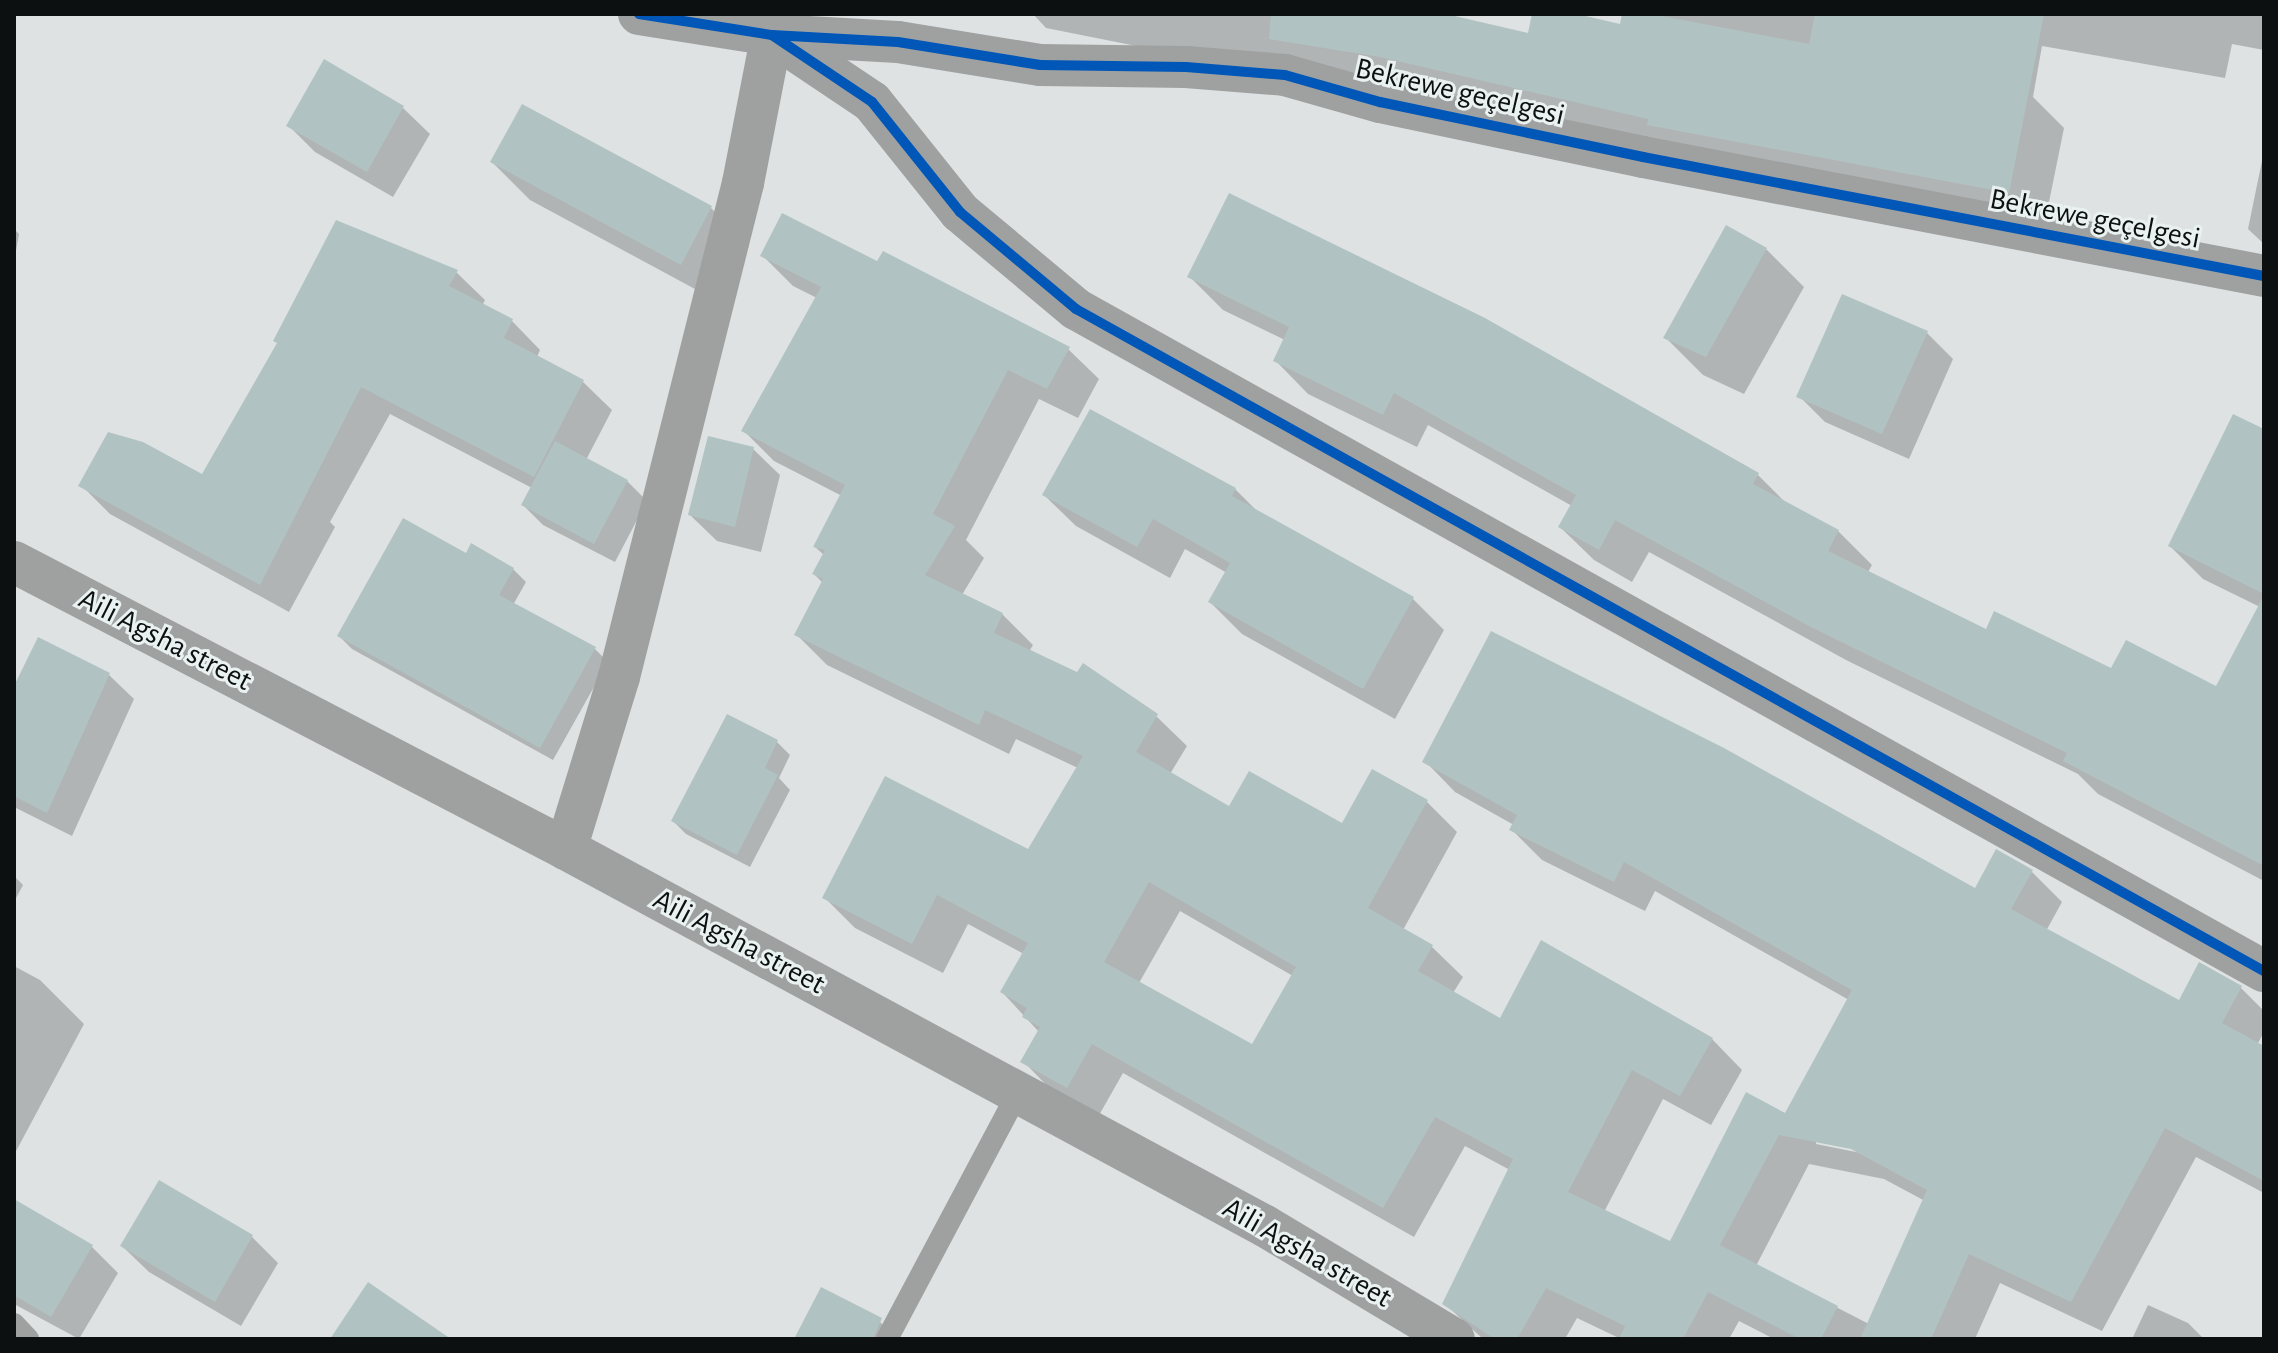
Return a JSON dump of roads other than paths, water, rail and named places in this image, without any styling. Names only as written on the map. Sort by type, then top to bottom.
[{"type":"street","name":"Bekrewe geçelgesi","points":[[639,14],[774,24],[1040,65],[1186,67],[1285,75],[1380,102],[1643,157],[2264,276]]},
{"type":"street","points":[[566,849],[619,677],[743,183],[774,24],[872,102],[960,212],[1076,309],[2264,971]]},
{"type":"street","name":"Aili Agsha street","points":[[14,562],[566,849],[1265,1226],[1454,1339]]},
{"type":"lane","points":[[887,1339],[1018,1093]]},
{"type":"lane","points":[[14,1324],[28,1339]]}]
